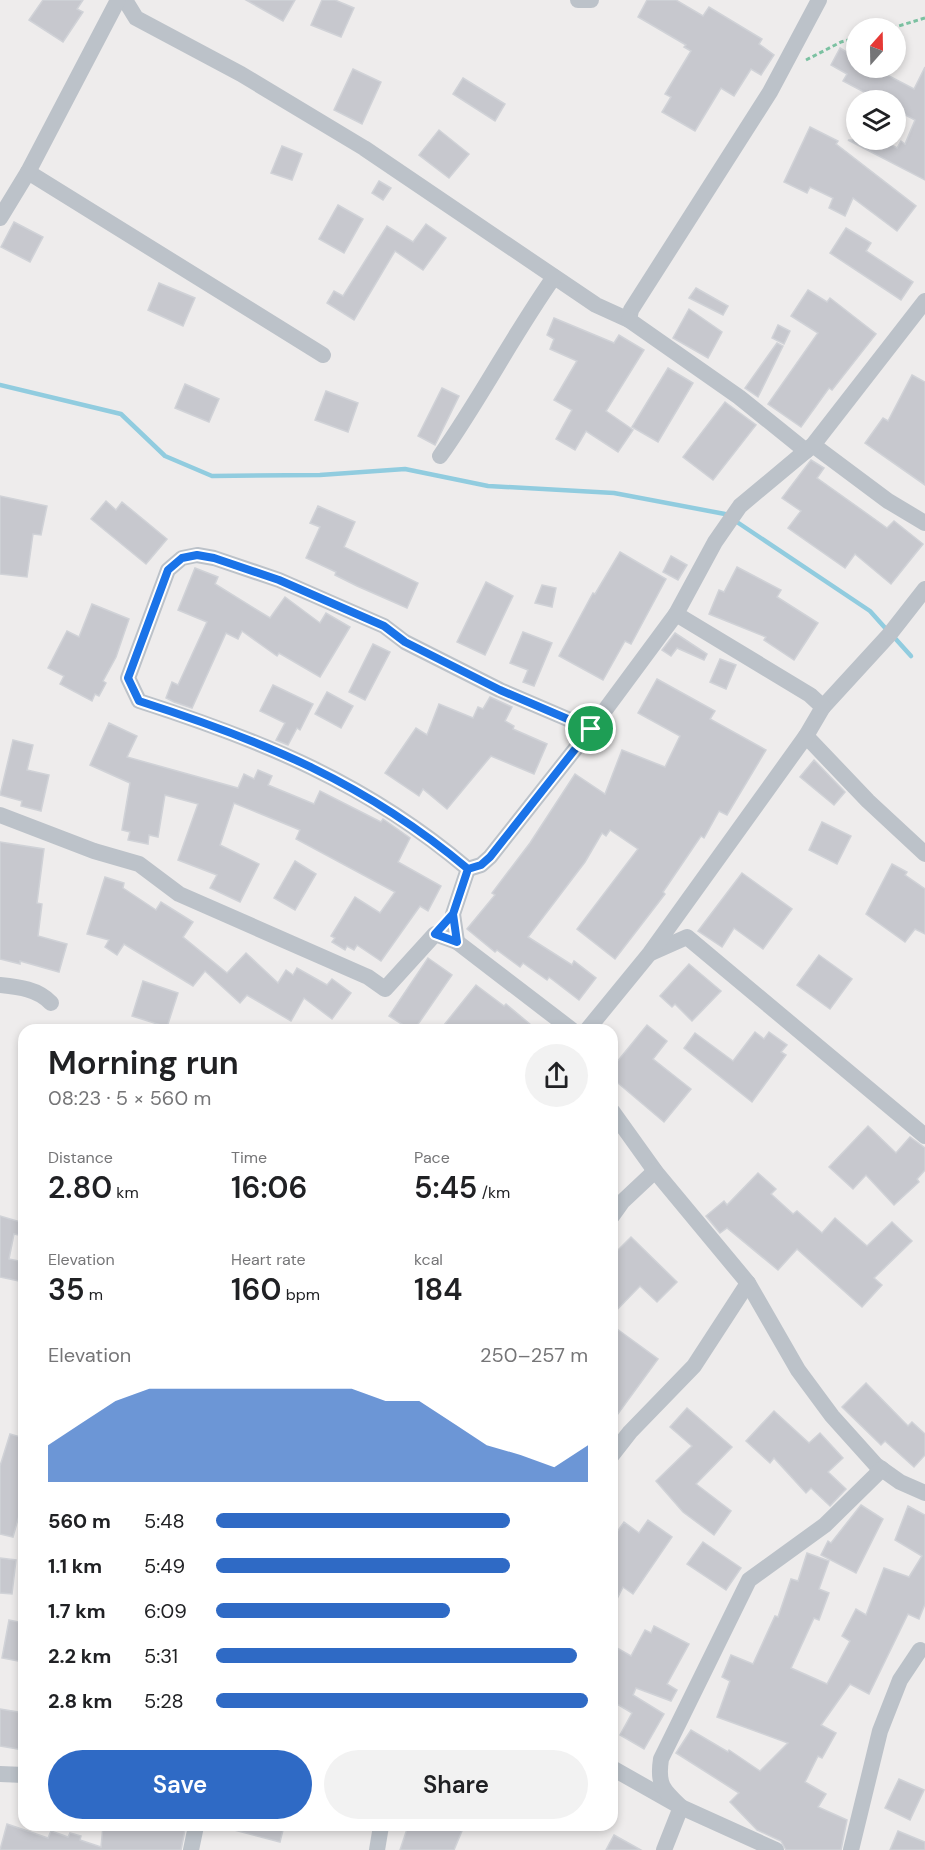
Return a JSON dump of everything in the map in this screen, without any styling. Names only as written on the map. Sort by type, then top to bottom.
[{"type":"street","points":[[0,218],[28,172],[118,0]]},
{"type":"street","points":[[125,0],[136,18],[241,74],[364,148],[596,305],[629,320],[809,448],[925,523]]},
{"type":"street","points":[[578,0],[591,0]]},
{"type":"street","points":[[629,320],[631,310],[780,73],[819,0]]},
{"type":"street","points":[[28,172],[323,355]]},
{"type":"street","points":[[440,456],[505,355],[523,321],[554,277]]},
{"type":"street","points":[[468,869],[481,865],[490,857],[591,729],[676,614],[720,534],[740,506],[809,448],[925,301]]},
{"type":"street","points":[[468,869],[418,829],[330,774],[210,724],[139,701],[128,678],[168,570],[182,558],[197,555],[214,558],[279,580],[384,626],[405,642],[500,690],[591,729]]},
{"type":"street","points":[[591,1024],[650,953],[806,736],[823,707],[892,632],[925,589]]},
{"type":"street","points":[[676,614],[810,695],[823,707]]},
{"type":"street","points":[[806,736],[868,801],[925,854]]},
{"type":"street","points":[[0,815],[94,851],[139,864],[179,894],[368,977],[385,989],[453,914],[468,869]]},
{"type":"street","points":[[453,914],[457,942]]},
{"type":"street","points":[[435,934],[457,942],[564,1024]]},
{"type":"street","points":[[650,953],[687,937],[925,1136]]},
{"type":"street","points":[[0,984],[22,987],[44,995],[51,1003]]},
{"type":"street","points":[[618,1119],[655,1171],[748,1283],[798,1370],[855,1443],[882,1469],[900,1482],[925,1493]]},
{"type":"street","points":[[618,1208],[655,1171]]},
{"type":"street","points":[[618,1447],[694,1366],[748,1283]]},
{"type":"street","points":[[681,1808],[663,1790],[658,1775],[662,1759],[749,1580],[825,1525],[882,1469]]},
{"type":"street","points":[[851,1850],[880,1731],[900,1680],[920,1650]]},
{"type":"street","points":[[618,1771],[681,1808],[776,1850]]},
{"type":"street","points":[[0,1774],[18,1775]]},
{"type":"street","points":[[664,1850],[681,1808]]},
{"type":"street","points":[[191,1850],[195,1831]]},
{"type":"street","points":[[377,1850],[380,1831]]},
{"type":"path","points":[[906,24],[925,18]]},
{"type":"path","points":[[780,73],[846,41]]},
{"type":"building","points":[[43,0],[83,0],[77,9],[83,12],[63,42],[29,20]]},
{"type":"building","points":[[246,0],[295,0],[283,21]]},
{"type":"building","points":[[322,0],[335,0],[354,8],[341,37],[311,25]]},
{"type":"building","points":[[647,0],[676,0],[703,16],[709,7],[762,39],[759,44],[774,55],[761,75],[751,69],[734,96],[721,88],[695,131],[662,112],[671,97],[665,94],[691,51],[684,47],[686,45],[638,17]]},
{"type":"building","points":[[840,48],[846,52],[846,73],[831,65]]},
{"type":"building","points":[[925,67],[925,180],[867,150],[906,150],[906,142],[915,120],[906,115],[906,90],[860,90],[843,81],[846,76],[846,78],[893,78],[914,89]]},
{"type":"building","points":[[353,69],[381,82],[362,124],[334,110]]},
{"type":"building","points":[[463,78],[505,104],[495,121],[453,94]]},
{"type":"building","points":[[810,127],[838,141],[836,144],[916,206],[897,231],[853,198],[845,216],[829,208],[833,198],[810,187],[807,193],[784,182]]},
{"type":"building","points":[[439,130],[469,154],[449,178],[419,155]]},
{"type":"building","points":[[282,146],[302,154],[292,180],[271,173]]},
{"type":"building","points":[[379,181],[391,188],[383,200],[372,193]]},
{"type":"building","points":[[338,205],[363,219],[344,253],[319,239]]},
{"type":"building","points":[[14,222],[43,237],[30,262],[1,247]]},
{"type":"building","points":[[426,224],[446,238],[423,270],[395,251],[354,320],[327,303],[334,291],[343,296],[387,226],[413,242]]},
{"type":"building","points":[[846,228],[871,243],[866,251],[913,282],[901,300],[830,253]]},
{"type":"building","points":[[159,283],[195,298],[183,326],[148,310]]},
{"type":"building","points":[[696,288],[728,306],[723,315],[689,298]]},
{"type":"building","points":[[808,290],[827,302],[830,298],[876,334],[832,390],[829,388],[801,427],[768,404],[818,333],[791,316]]},
{"type":"building","points":[[689,309],[722,332],[708,358],[673,338]]},
{"type":"building","points":[[554,318],[614,343],[619,335],[644,350],[606,411],[633,430],[618,452],[586,431],[575,450],[556,439],[572,410],[554,400],[577,361],[550,349],[554,339],[547,335]]},
{"type":"building","points":[[778,325],[790,331],[784,344],[772,338]]},
{"type":"building","points":[[777,343],[783,346],[758,397],[745,388]]},
{"type":"building","points":[[668,368],[693,383],[658,442],[632,427]]},
{"type":"building","points":[[912,375],[925,382],[925,485],[865,443],[883,418],[888,421]]},
{"type":"building","points":[[185,384],[219,399],[209,422],[175,408]]},
{"type":"building","points":[[442,388],[459,396],[435,445],[418,436]]},
{"type":"building","points":[[326,391],[358,403],[348,432],[315,420]]},
{"type":"building","points":[[725,402],[756,425],[713,480],[683,457]]},
{"type":"building","points":[[811,460],[824,468],[817,478],[887,528],[894,521],[923,544],[891,584],[855,554],[845,568],[788,528],[801,511],[782,498]]},
{"type":"building","points":[[0,496],[47,506],[41,535],[33,534],[27,577],[0,574]]},
{"type":"building","points":[[106,501],[116,510],[122,502],[167,539],[146,564],[91,519]]},
{"type":"building","points":[[318,506],[355,522],[344,547],[418,583],[407,608],[357,586],[335,575],[336,572],[306,558],[320,527],[310,523]]},
{"type":"building","points":[[620,552],[666,579],[631,644],[625,641],[603,680],[559,656],[593,593],[595,594]]},
{"type":"building","points":[[671,556],[687,565],[678,580],[663,572]]},
{"type":"building","points":[[737,567],[781,590],[777,597],[818,623],[794,660],[764,640],[766,637],[709,614],[719,590],[724,592]]},
{"type":"building","points":[[195,568],[218,577],[215,584],[270,618],[285,597],[320,623],[326,613],[350,627],[320,677],[279,653],[277,656],[242,631],[238,639],[226,633],[192,708],[166,698],[172,682],[178,685],[207,622],[178,610]]},
{"type":"building","points":[[486,582],[513,596],[485,655],[457,642]]},
{"type":"building","points":[[542,585],[556,588],[552,607],[535,603]]},
{"type":"building","points":[[92,604],[129,619],[116,657],[103,681],[106,683],[99,696],[95,694],[92,701],[60,684],[64,676],[48,668],[67,631],[79,637]]},
{"type":"building","points":[[523,632],[552,643],[534,686],[523,682],[528,670],[510,663]]},
{"type":"building","points":[[675,633],[707,654],[704,660],[677,648],[671,656],[662,650]]},
{"type":"building","points":[[373,644],[390,652],[365,700],[349,692]]},
{"type":"building","points":[[720,659],[736,665],[726,689],[710,682]]},
{"type":"building","points":[[657,679],[715,711],[710,719],[766,750],[727,815],[719,811],[704,838],[701,836],[663,892],[665,894],[615,959],[577,929],[638,849],[610,830],[606,836],[602,833],[585,862],[528,937],[572,965],[574,961],[596,978],[579,1000],[549,977],[547,980],[523,963],[520,967],[497,950],[495,952],[467,929],[495,895],[492,893],[530,843],[575,774],[605,794],[622,750],[665,767],[680,736],[638,713]]},
{"type":"building","points":[[273,685],[313,704],[300,730],[297,728],[288,745],[276,740],[285,723],[260,711]]},
{"type":"building","points":[[327,692],[353,706],[341,728],[315,714]]},
{"type":"building","points":[[490,697],[512,707],[505,721],[514,726],[513,729],[547,744],[534,774],[491,756],[447,809],[423,789],[419,796],[385,773],[416,728],[427,735],[439,704],[473,718],[478,707],[483,709]]},
{"type":"building","points":[[109,723],[137,736],[127,757],[238,788],[244,774],[254,779],[258,770],[272,776],[268,785],[314,804],[320,791],[381,822],[383,819],[410,838],[398,862],[441,886],[428,911],[420,906],[381,961],[357,945],[354,950],[347,946],[345,950],[332,942],[335,938],[331,936],[355,897],[380,913],[395,892],[296,839],[300,830],[234,803],[220,845],[259,864],[240,902],[210,888],[217,875],[178,860],[198,804],[165,795],[158,837],[149,835],[148,844],[128,840],[130,832],[122,830],[130,783],[90,765]]},
{"type":"building","points":[[13,740],[33,745],[27,770],[49,775],[41,811],[21,806],[22,801],[0,795]]},
{"type":"building","points":[[814,760],[845,792],[834,805],[800,777]]},
{"type":"building","points":[[822,822],[851,836],[837,864],[809,850]]},
{"type":"building","points":[[0,842],[44,849],[37,903],[42,904],[38,936],[67,944],[59,972],[20,961],[20,964],[0,959]]},
{"type":"building","points":[[295,861],[316,874],[295,910],[274,898]]},
{"type":"building","points":[[892,864],[907,872],[905,875],[925,889],[925,934],[915,929],[905,942],[866,914]]},
{"type":"building","points":[[742,873],[792,909],[763,949],[734,928],[722,947],[698,931]]},
{"type":"building","points":[[105,877],[124,883],[123,888],[156,910],[161,902],[193,922],[183,937],[227,973],[246,953],[278,983],[286,970],[293,975],[297,968],[327,985],[332,979],[351,993],[332,1019],[304,998],[291,1021],[247,995],[240,1003],[205,971],[193,986],[124,944],[117,955],[105,947],[109,940],[87,934]]},
{"type":"building","points":[[819,955],[852,979],[830,1009],[797,985]]},
{"type":"building","points":[[428,958],[452,975],[418,1024],[402,1024],[389,1016]]},
{"type":"building","points":[[689,964],[721,991],[692,1021],[675,1004],[672,1007],[660,996]]},
{"type":"building","points":[[143,981],[178,993],[168,1024],[157,1024],[132,1016]]},
{"type":"building","points":[[476,985],[504,1006],[506,1004],[530,1024],[445,1024]]},
{"type":"building","points":[[647,1025],[667,1041],[653,1059],[691,1089],[664,1122],[618,1083],[618,1061]]},
{"type":"building","points":[[755,1032],[764,1039],[769,1032],[787,1045],[781,1052],[786,1055],[752,1102],[684,1048],[695,1033],[733,1061]]},
{"type":"building","points":[[868,1126],[896,1153],[910,1137],[925,1148],[925,1170],[917,1179],[919,1182],[894,1205],[866,1175],[853,1189],[829,1167]]},
{"type":"building","points":[[758,1173],[776,1189],[771,1194],[793,1214],[797,1211],[822,1233],[835,1218],[867,1246],[892,1222],[912,1241],[874,1278],[882,1285],[862,1307],[797,1249],[778,1270],[727,1228],[720,1233],[706,1216],[724,1201],[727,1205]]},
{"type":"building","points":[[0,1216],[18,1221],[18,1235],[14,1234],[9,1259],[18,1261],[18,1281],[0,1277]]},
{"type":"building","points":[[631,1237],[677,1282],[657,1302],[640,1286],[618,1309],[618,1250]]},
{"type":"building","points":[[618,1330],[658,1359],[618,1414]]},
{"type":"building","points":[[866,1383],[908,1426],[912,1422],[925,1434],[925,1455],[914,1467],[885,1441],[881,1445],[842,1407]]},
{"type":"building","points":[[687,1408],[732,1447],[696,1484],[731,1511],[714,1535],[683,1512],[656,1481],[692,1446],[670,1427]]},
{"type":"building","points":[[774,1411],[809,1443],[820,1433],[843,1458],[828,1472],[846,1489],[830,1506],[811,1488],[806,1493],[774,1458],[770,1463],[746,1441]]},
{"type":"building","points":[[10,1434],[18,1436],[18,1519],[13,1537],[0,1534],[0,1466]]},
{"type":"building","points":[[861,1505],[883,1519],[856,1573],[821,1555],[828,1541],[831,1543]]},
{"type":"building","points":[[908,1506],[925,1515],[925,1604],[919,1619],[908,1614],[869,1694],[850,1684],[821,1725],[836,1733],[822,1758],[818,1756],[805,1782],[826,1794],[818,1807],[847,1820],[841,1850],[786,1850],[781,1841],[757,1830],[730,1802],[739,1793],[676,1753],[691,1730],[728,1752],[729,1750],[760,1771],[788,1743],[717,1717],[730,1681],[722,1677],[731,1655],[753,1664],[775,1616],[778,1617],[791,1579],[798,1581],[807,1553],[829,1561],[819,1589],[829,1593],[819,1620],[814,1618],[791,1668],[827,1684],[850,1641],[842,1636],[856,1609],[866,1615],[884,1568],[909,1577],[922,1556],[895,1540]]},
{"type":"building","points":[[648,1520],[672,1537],[633,1594],[623,1587],[618,1597],[618,1530],[624,1522],[639,1533]]},
{"type":"building","points":[[703,1542],[741,1568],[726,1590],[687,1564]]},
{"type":"building","points":[[0,1558],[16,1560],[12,1594],[0,1593]]},
{"type":"building","points":[[9,1620],[18,1622],[18,1661],[2,1658]]},
{"type":"building","points":[[654,1626],[689,1644],[667,1684],[677,1690],[671,1701],[636,1688],[633,1695],[664,1714],[644,1749],[620,1735],[632,1713],[618,1705],[618,1648],[631,1656],[645,1630],[651,1633]]},
{"type":"building","points":[[0,1709],[18,1712],[18,1749],[0,1746]]},
{"type":"building","points":[[899,1779],[924,1790],[910,1820],[885,1808]]},
{"type":"building","points":[[7,1824],[18,1828],[18,1831],[28,1831],[48,1838],[51,1831],[68,1837],[70,1833],[81,1836],[80,1840],[101,1847],[103,1831],[185,1831],[181,1850],[0,1850]]},
{"type":"building","points":[[238,1831],[283,1831],[280,1842]]},
{"type":"building","points":[[406,1831],[462,1831],[454,1850],[400,1850]]},
{"type":"building","points":[[898,1831],[925,1842],[925,1850],[890,1850]]},
{"type":"building","points":[[614,1835],[641,1850],[606,1850]]},
{"type":"waterway","points":[[0,385],[121,414],[165,456],[212,476],[320,475],[405,469],[488,486],[614,493],[725,514],[870,611],[887,630]]},
{"type":"waterway","points":[[893,636],[911,656]]},
{"type":"route","points":[[591,729],[490,857],[481,865],[468,869],[453,914],[435,934],[457,942],[453,914],[468,869],[450,853],[418,829],[330,774],[270,747],[210,724],[139,701],[128,678],[168,570],[182,558],[197,555],[214,558],[279,580],[357,614],[384,626],[405,642],[500,690],[555,716],[591,729]]}]
